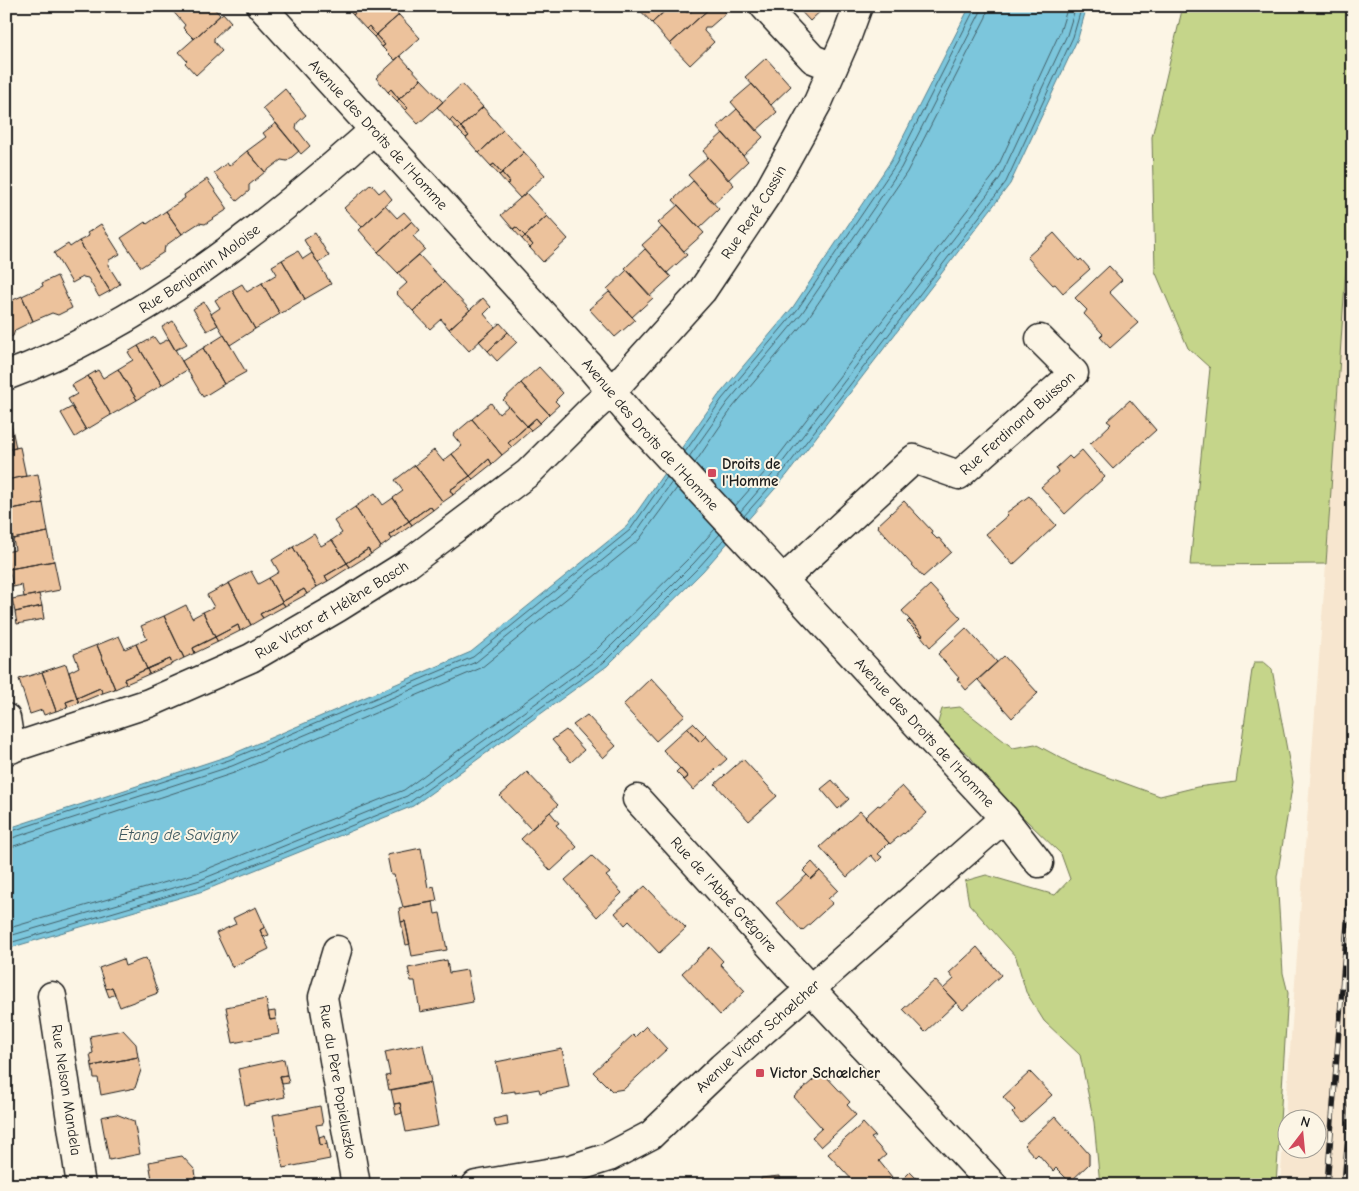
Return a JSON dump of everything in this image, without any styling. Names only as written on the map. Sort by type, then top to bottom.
[{"type":"street","name":"Avenue des Droits de l'Homme","points":[[261,6],[612,391],[640,426],[1004,818],[1038,862]]},
{"type":"street","points":[[764,6],[813,59],[833,67]]},
{"type":"street","name":"Rue René Cassin","points":[[612,391],[707,283],[766,194],[818,102],[858,6]]},
{"type":"street","name":"Rue Benjamin Moloise","points":[[6,376],[44,362],[161,296],[253,233],[374,130]]},
{"type":"street","name":"Rue Ferdinand Buisson","points":[[784,580],[914,459],[959,475],[1074,373],[1040,340]]},
{"type":"street","name":"Rue Victor et Hélène Basch","points":[[9,750],[149,703],[251,658],[337,608],[409,563],[528,473],[612,391]]},
{"type":"street","points":[[6,718],[9,750]]},
{"type":"street","name":"Rue de l'Abbé Grégoire","points":[[636,799],[993,1185]]},
{"type":"street","name":"Avenue Victor Schœlcher","points":[[476,1185],[571,1169],[609,1157],[651,1136],[722,1067],[1004,818]]},
{"type":"street","name":"Rue du Père Popieluszko","points":[[337,950],[323,998],[356,1185]]},
{"type":"street","name":"Rue Nelson Mandela","points":[[52,996],[81,1185]]},
{"type":"shaded area","points":[[1353,112],[1353,1185],[1280,1185],[1282,1158],[1326,1158],[1326,1108],[1286,1108],[1349,223]]},
{"type":"green space","points":[[1183,6],[1353,6],[1353,112],[1349,223],[1326,564],[1190,565],[1210,368],[1188,348],[1155,271],[1152,137]]},
{"type":"green space","points":[[1254,662],[1264,662],[1272,669],[1293,782],[1277,877],[1283,973],[1288,993],[1281,1108],[1276,1108],[1276,1158],[1278,1158],[1276,1185],[1100,1185],[1094,1122],[1080,1055],[1044,1021],[1026,992],[1016,957],[969,904],[965,881],[986,875],[1055,895],[1070,879],[1061,854],[995,790],[969,755],[936,729],[942,709],[960,707],[1013,748],[1035,744],[1072,764],[1160,796],[1197,787],[1236,782]]},
{"type":"water","name":"Étang de Savigny","points":[[970,6],[1087,6],[1078,38],[1010,184],[787,475],[703,571],[607,666],[413,806],[203,891],[6,949],[6,829],[228,756],[471,652],[627,526],[718,396],[793,307],[891,161]]},
{"type":"building","points":[[172,6],[212,6],[220,15],[194,39],[183,28],[185,25],[170,8]]},
{"type":"building","points":[[345,6],[363,6],[353,15]]},
{"type":"building","points":[[363,6],[391,6],[399,15],[376,35],[369,26],[366,29],[353,15]]},
{"type":"building","points":[[636,6],[670,6],[652,23]]},
{"type":"building","points":[[670,6],[681,6],[686,12],[691,12],[691,6],[712,6],[670,44],[652,23]]},
{"type":"building","points":[[712,6],[720,6],[726,13],[710,27],[705,27],[704,31],[714,42],[690,65],[670,44]]},
{"type":"building","points":[[796,6],[826,6],[810,21]]},
{"type":"building","points":[[223,13],[231,22],[214,38],[214,42],[222,51],[196,75],[185,63],[187,61],[179,52]]},
{"type":"building","points":[[399,15],[420,38],[395,60],[382,47],[385,45],[376,35]]},
{"type":"building","points":[[369,26],[376,35],[374,37],[366,29]]},
{"type":"building","points":[[376,35],[385,45],[382,47],[374,37]]},
{"type":"building","points":[[400,56],[421,79],[399,99],[391,89],[388,92],[376,78]]},
{"type":"building","points":[[766,58],[791,86],[771,105],[745,77]]},
{"type":"building","points":[[421,79],[443,102],[418,124],[405,110],[408,108],[399,99]]},
{"type":"building","points":[[462,84],[483,107],[461,127],[452,118],[450,121],[437,107]]},
{"type":"building","points":[[752,84],[777,112],[756,131],[731,102]]},
{"type":"building","points":[[285,89],[306,115],[297,123],[296,128],[310,146],[301,154],[263,108]]},
{"type":"building","points":[[391,89],[399,99],[397,101],[388,92]]},
{"type":"building","points":[[399,99],[408,108],[405,110],[397,101]]},
{"type":"building","points":[[483,107],[503,130],[479,153],[466,138],[469,136],[461,127]]},
{"type":"building","points":[[737,109],[763,137],[743,156],[717,127]]},
{"type":"building","points":[[452,118],[461,127],[458,130],[450,121]]},
{"type":"building","points":[[276,123],[299,151],[287,161],[281,160],[265,172],[247,151],[266,137],[263,133]]},
{"type":"building","points":[[461,127],[469,136],[466,138],[458,130]]},
{"type":"building","points":[[503,130],[524,152],[502,173],[494,164],[491,166],[479,153]]},
{"type":"building","points":[[723,133],[748,161],[728,180],[703,151]]},
{"type":"building","points":[[247,151],[265,172],[249,185],[249,191],[237,201],[214,173],[227,163],[229,166]]},
{"type":"building","points":[[524,152],[545,175],[520,198],[507,184],[510,182],[502,173]]},
{"type":"building","points":[[708,157],[734,185],[714,203],[688,175]]},
{"type":"building","points":[[494,164],[502,173],[499,175],[491,166]]},
{"type":"building","points":[[502,173],[510,182],[507,184],[499,175]]},
{"type":"building","points":[[207,179],[228,209],[205,224],[199,223],[182,234],[166,211],[185,198],[184,195]]},
{"type":"building","points":[[693,181],[719,209],[699,228],[673,200]]},
{"type":"building","points":[[371,184],[379,193],[384,189],[392,199],[362,227],[344,208]]},
{"type":"building","points":[[526,193],[547,216],[525,236],[516,227],[513,229],[501,215]]},
{"type":"building","points":[[385,205],[397,218],[404,212],[412,221],[378,252],[359,230]]},
{"type":"building","points":[[678,205],[704,233],[684,251],[658,223]]},
{"type":"building","points":[[166,211],[182,234],[165,246],[164,252],[141,267],[121,238]]},
{"type":"building","points":[[547,216],[568,239],[543,262],[530,248],[533,245],[525,236]]},
{"type":"building","points":[[412,221],[420,230],[413,236],[425,249],[398,273],[378,252]]},
{"type":"building","points":[[101,224],[120,254],[109,260],[108,265],[120,284],[110,291],[79,241],[89,236],[87,233]]},
{"type":"building","points":[[516,227],[525,236],[522,239],[513,229]]},
{"type":"building","points":[[662,227],[687,255],[667,273],[642,245]]},
{"type":"building","points":[[315,233],[329,256],[318,263],[304,240]]},
{"type":"building","points":[[1054,233],[1079,261],[1081,259],[1090,269],[1063,293],[1027,257]]},
{"type":"building","points":[[525,236],[533,245],[530,248],[522,239]]},
{"type":"building","points":[[79,241],[110,291],[99,297],[88,278],[83,277],[72,283],[54,253],[68,244],[70,247]]},
{"type":"building","points":[[645,249],[671,277],[650,296],[625,268]]},
{"type":"building","points":[[298,251],[303,259],[312,253],[331,284],[305,299],[282,260]]},
{"type":"building","points":[[419,255],[444,282],[413,311],[396,293],[407,283],[398,273]]},
{"type":"building","points":[[282,260],[305,299],[280,314],[262,283],[277,274],[272,266]]},
{"type":"building","points":[[1109,266],[1122,280],[1109,292],[1138,323],[1110,348],[1100,337],[1103,334],[1084,314],[1087,310],[1075,298]]},
{"type":"building","points":[[627,270],[653,298],[632,317],[607,289]]},
{"type":"building","points":[[57,276],[72,308],[58,315],[52,313],[33,321],[22,296],[43,286],[42,283]]},
{"type":"building","points":[[444,282],[470,310],[449,329],[441,319],[430,329],[413,311]]},
{"type":"building","points":[[262,283],[280,314],[255,329],[232,290],[242,284],[247,292]]},
{"type":"building","points":[[232,290],[255,329],[230,345],[211,314],[220,308],[215,300]]},
{"type":"building","points":[[609,292],[635,320],[615,337],[589,309]]},
{"type":"building","points":[[22,296],[33,321],[15,330],[13,336],[6,339],[6,303]]},
{"type":"building","points":[[483,298],[491,307],[484,314],[495,327],[469,351],[449,329]]},
{"type":"building","points":[[204,302],[218,325],[207,331],[193,309]]},
{"type":"building","points":[[173,321],[187,344],[175,350],[162,327]]},
{"type":"building","points":[[500,323],[508,332],[488,351],[479,341]]},
{"type":"building","points":[[508,332],[517,342],[497,361],[488,351]]},
{"type":"building","points":[[224,335],[246,372],[224,384],[203,348]]},
{"type":"building","points":[[154,337],[159,344],[169,339],[187,370],[162,385],[138,346]]},
{"type":"building","points":[[138,346],[162,385],[137,400],[118,369],[133,360],[128,352]]},
{"type":"building","points":[[203,348],[224,384],[203,397],[182,361]]},
{"type":"building","points":[[539,367],[563,393],[555,401],[559,405],[549,414],[521,383]]},
{"type":"building","points":[[118,369],[137,400],[111,415],[88,376],[98,370],[103,378]]},
{"type":"building","points":[[88,376],[111,415],[86,430],[68,399],[77,394],[72,385]]},
{"type":"building","points":[[521,383],[549,414],[540,423],[536,418],[527,426],[503,400]]},
{"type":"building","points":[[1130,400],[1156,430],[1113,469],[1090,444],[1111,424],[1107,421]]},
{"type":"building","points":[[491,403],[499,414],[508,406],[527,426],[508,443],[512,447],[502,455],[472,419]]},
{"type":"building","points":[[72,407],[86,430],[75,437],[61,413]]},
{"type":"building","points":[[536,418],[540,423],[531,430],[527,426]]},
{"type":"building","points":[[472,419],[502,455],[492,464],[489,459],[470,476],[452,454],[462,446],[453,435]]},
{"type":"building","points":[[11,424],[16,448],[6,450],[6,425]]},
{"type":"building","points":[[527,426],[531,430],[512,447],[508,443]]},
{"type":"building","points":[[20,447],[26,476],[6,480],[6,450]]},
{"type":"building","points":[[434,450],[443,461],[452,454],[470,476],[450,490],[453,495],[443,502],[415,465]]},
{"type":"building","points":[[1082,450],[1105,477],[1065,514],[1041,487],[1058,472],[1056,468],[1069,456],[1072,459]]},
{"type":"building","points":[[489,459],[492,464],[473,479],[470,476]]},
{"type":"building","points":[[415,465],[443,502],[433,510],[430,506],[409,521],[393,498],[403,491],[395,480]]},
{"type":"building","points":[[38,474],[43,503],[6,510],[6,480]]},
{"type":"building","points":[[470,476],[473,479],[453,495],[450,490]]},
{"type":"building","points":[[375,493],[383,505],[393,498],[409,521],[389,535],[392,539],[381,547],[355,507]]},
{"type":"building","points":[[1029,496],[1056,525],[1013,565],[986,534],[1008,515],[1006,513]]},
{"type":"building","points":[[904,501],[932,531],[931,533],[937,539],[939,538],[951,552],[923,577],[877,526]]},
{"type":"building","points":[[43,503],[48,532],[13,539],[11,527],[6,528],[6,510]]},
{"type":"building","points":[[430,506],[433,510],[412,525],[409,521]]},
{"type":"building","points":[[355,507],[381,547],[371,554],[368,549],[347,563],[332,540],[342,533],[334,521]]},
{"type":"building","points":[[409,521],[412,525],[392,539],[389,535]]},
{"type":"building","points":[[48,532],[54,561],[9,569],[6,552],[15,550],[13,539]]},
{"type":"building","points":[[314,534],[321,546],[332,540],[347,563],[325,576],[328,581],[317,587],[293,547]]},
{"type":"building","points":[[293,547],[317,587],[307,594],[304,589],[282,602],[269,578],[279,572],[272,560]]},
{"type":"building","points":[[368,549],[371,554],[350,567],[347,563]]},
{"type":"building","points":[[54,561],[60,590],[24,597],[22,585],[13,587],[9,569]]},
{"type":"building","points":[[347,563],[350,567],[328,581],[325,576]]},
{"type":"building","points":[[251,571],[258,584],[269,578],[282,602],[260,614],[263,618],[251,625],[229,583]]},
{"type":"building","points":[[229,583],[251,625],[240,631],[238,625],[215,637],[203,612],[214,607],[207,595]]},
{"type":"building","points":[[930,585],[961,618],[930,647],[921,636],[923,635],[902,611]]},
{"type":"building","points":[[304,589],[307,594],[285,606],[282,602]]},
{"type":"building","points":[[39,594],[42,606],[15,612],[12,599]]},
{"type":"building","points":[[282,602],[285,606],[263,618],[260,614]]},
{"type":"building","points":[[186,605],[192,618],[203,612],[215,637],[193,648],[195,653],[184,658],[164,616]]},
{"type":"building","points":[[42,606],[44,619],[17,624],[15,612]]},
{"type":"building","points":[[164,616],[184,658],[172,664],[170,659],[147,669],[136,644],[147,639],[141,626]]},
{"type":"building","points":[[909,620],[923,635],[921,636],[907,622]]},
{"type":"building","points":[[238,625],[240,631],[218,642],[215,637]]},
{"type":"building","points":[[966,628],[997,662],[966,690],[957,679],[959,678],[938,654]]},
{"type":"building","points":[[119,636],[125,649],[136,644],[147,669],[124,679],[126,684],[115,689],[97,645]]},
{"type":"building","points":[[215,637],[218,642],[195,653],[193,648]]},
{"type":"building","points":[[97,645],[115,689],[103,693],[100,688],[77,698],[69,672],[79,667],[74,654]]},
{"type":"building","points":[[1004,656],[1038,693],[1012,718],[978,680]]},
{"type":"building","points":[[170,659],[172,664],[149,674],[147,669]]},
{"type":"building","points":[[66,664],[77,698],[66,702],[68,707],[56,711],[42,672]]},
{"type":"building","points":[[147,669],[149,674],[126,684],[124,679]]},
{"type":"building","points":[[42,672],[56,711],[44,715],[42,710],[30,714],[19,679]]},
{"type":"building","points":[[651,678],[685,715],[656,741],[623,705]]},
{"type":"building","points":[[100,688],[103,693],[79,703],[77,698]]},
{"type":"building","points":[[77,698],[79,703],[68,707],[66,702]]},
{"type":"building","points":[[587,715],[616,746],[603,758],[573,725]]},
{"type":"building","points":[[693,723],[706,736],[700,742],[687,728]]},
{"type":"building","points":[[687,728],[700,742],[706,736],[727,759],[693,790],[684,780],[688,777],[663,750]]},
{"type":"building","points":[[566,730],[584,750],[571,762],[552,740]]},
{"type":"building","points":[[743,759],[777,796],[749,821],[715,784]]},
{"type":"building","points":[[680,768],[688,777],[684,780],[676,772]]},
{"type":"building","points":[[527,772],[558,805],[531,829],[500,796]]},
{"type":"building","points":[[832,780],[849,799],[838,809],[821,789]]},
{"type":"building","points":[[902,786],[927,813],[890,844],[865,817]]},
{"type":"building","points":[[860,811],[889,843],[878,854],[882,857],[877,862],[871,855],[847,877],[820,847]]},
{"type":"building","points":[[550,812],[559,823],[556,825],[577,847],[551,871],[521,839]]},
{"type":"building","points":[[421,848],[428,888],[434,886],[437,901],[403,907],[394,875],[391,875],[387,855]]},
{"type":"building","points":[[592,856],[610,873],[606,876],[622,893],[597,917],[565,880]]},
{"type":"building","points":[[812,862],[820,871],[811,879],[803,871]]},
{"type":"building","points":[[820,871],[838,890],[828,899],[833,903],[802,931],[776,903],[807,875],[811,879]]},
{"type":"building","points":[[645,886],[686,928],[659,953],[629,921],[625,925],[615,913]]},
{"type":"building","points":[[433,902],[435,914],[440,913],[447,950],[412,956],[405,921],[401,922],[399,908]]},
{"type":"building","points":[[256,907],[265,927],[260,930],[269,949],[232,967],[216,933],[236,924],[233,918]]},
{"type":"building","points":[[405,921],[410,944],[406,945],[401,922]]},
{"type":"building","points":[[265,927],[269,935],[263,937],[260,930]]},
{"type":"building","points":[[710,947],[723,961],[720,964],[745,991],[720,1015],[682,973]]},
{"type":"building","points":[[977,947],[1001,975],[963,1010],[943,989],[954,979],[949,973]]},
{"type":"building","points":[[146,958],[158,993],[120,1007],[112,987],[106,989],[99,968],[123,959],[125,966]]},
{"type":"building","points":[[447,960],[449,973],[467,970],[473,1002],[420,1012],[415,981],[411,981],[408,968]]},
{"type":"building","points":[[935,980],[956,1003],[925,1032],[903,1009]]},
{"type":"building","points":[[112,987],[115,994],[109,997],[106,989]]},
{"type":"building","points":[[266,999],[270,1020],[276,1019],[279,1034],[233,1043],[226,1007]]},
{"type":"building","points":[[275,1011],[276,1019],[270,1020],[268,1012]]},
{"type":"building","points":[[646,1026],[667,1049],[624,1089],[612,1091],[593,1072],[633,1035],[635,1037]]},
{"type":"building","points":[[123,1030],[136,1044],[138,1057],[92,1066],[90,1054],[93,1053],[90,1036]]},
{"type":"building","points":[[423,1044],[431,1082],[389,1090],[386,1076],[390,1075],[385,1052]]},
{"type":"building","points":[[562,1049],[569,1087],[540,1093],[539,1089],[502,1093],[496,1062]]},
{"type":"building","points":[[138,1057],[141,1070],[135,1088],[101,1095],[98,1078],[94,1078],[92,1066]]},
{"type":"building","points":[[284,1059],[287,1075],[280,1076],[285,1097],[245,1105],[238,1069]]},
{"type":"building","points":[[822,1072],[850,1102],[847,1105],[856,1115],[821,1147],[812,1137],[822,1128],[794,1097]]},
{"type":"building","points":[[1030,1072],[1052,1095],[1021,1123],[1012,1113],[1015,1110],[1003,1097]]},
{"type":"building","points":[[287,1075],[289,1083],[282,1084],[280,1076]]},
{"type":"building","points":[[430,1083],[438,1126],[406,1132],[400,1103],[394,1104],[391,1090]]},
{"type":"building","points":[[400,1103],[402,1113],[396,1115],[394,1104]]},
{"type":"building","points":[[320,1106],[323,1124],[316,1125],[320,1145],[327,1144],[330,1159],[283,1168],[273,1115]]},
{"type":"building","points":[[116,1114],[134,1121],[140,1154],[109,1160],[101,1117]]},
{"type":"building","points":[[507,1116],[508,1125],[496,1127],[494,1119]]},
{"type":"building","points":[[1055,1116],[1089,1154],[1089,1164],[1070,1182],[1056,1168],[1053,1171],[1038,1154],[1035,1157],[1024,1145]]},
{"type":"building","points":[[863,1123],[875,1136],[871,1138],[886,1155],[879,1161],[892,1177],[884,1185],[854,1185],[855,1183],[828,1154]]},
{"type":"building","points":[[325,1135],[327,1144],[320,1145],[319,1137]]},
{"type":"building","points":[[182,1156],[195,1170],[197,1184],[153,1185],[149,1162]]},
{"type":"building","points":[[910,1172],[921,1183],[919,1185],[897,1185]]},
{"type":"building","points":[[779,1176],[780,1185],[761,1185],[761,1178]]},
{"type":"railway","points":[[1327,1185],[1353,846]]},
{"type":"railway","points":[[1344,1185],[1353,1073]]},
{"type":"place","name":"Droits de l'Homme","points":[[712,473]]},
{"type":"place","name":"Victor Schœlcher","points":[[760,1073]]}]
